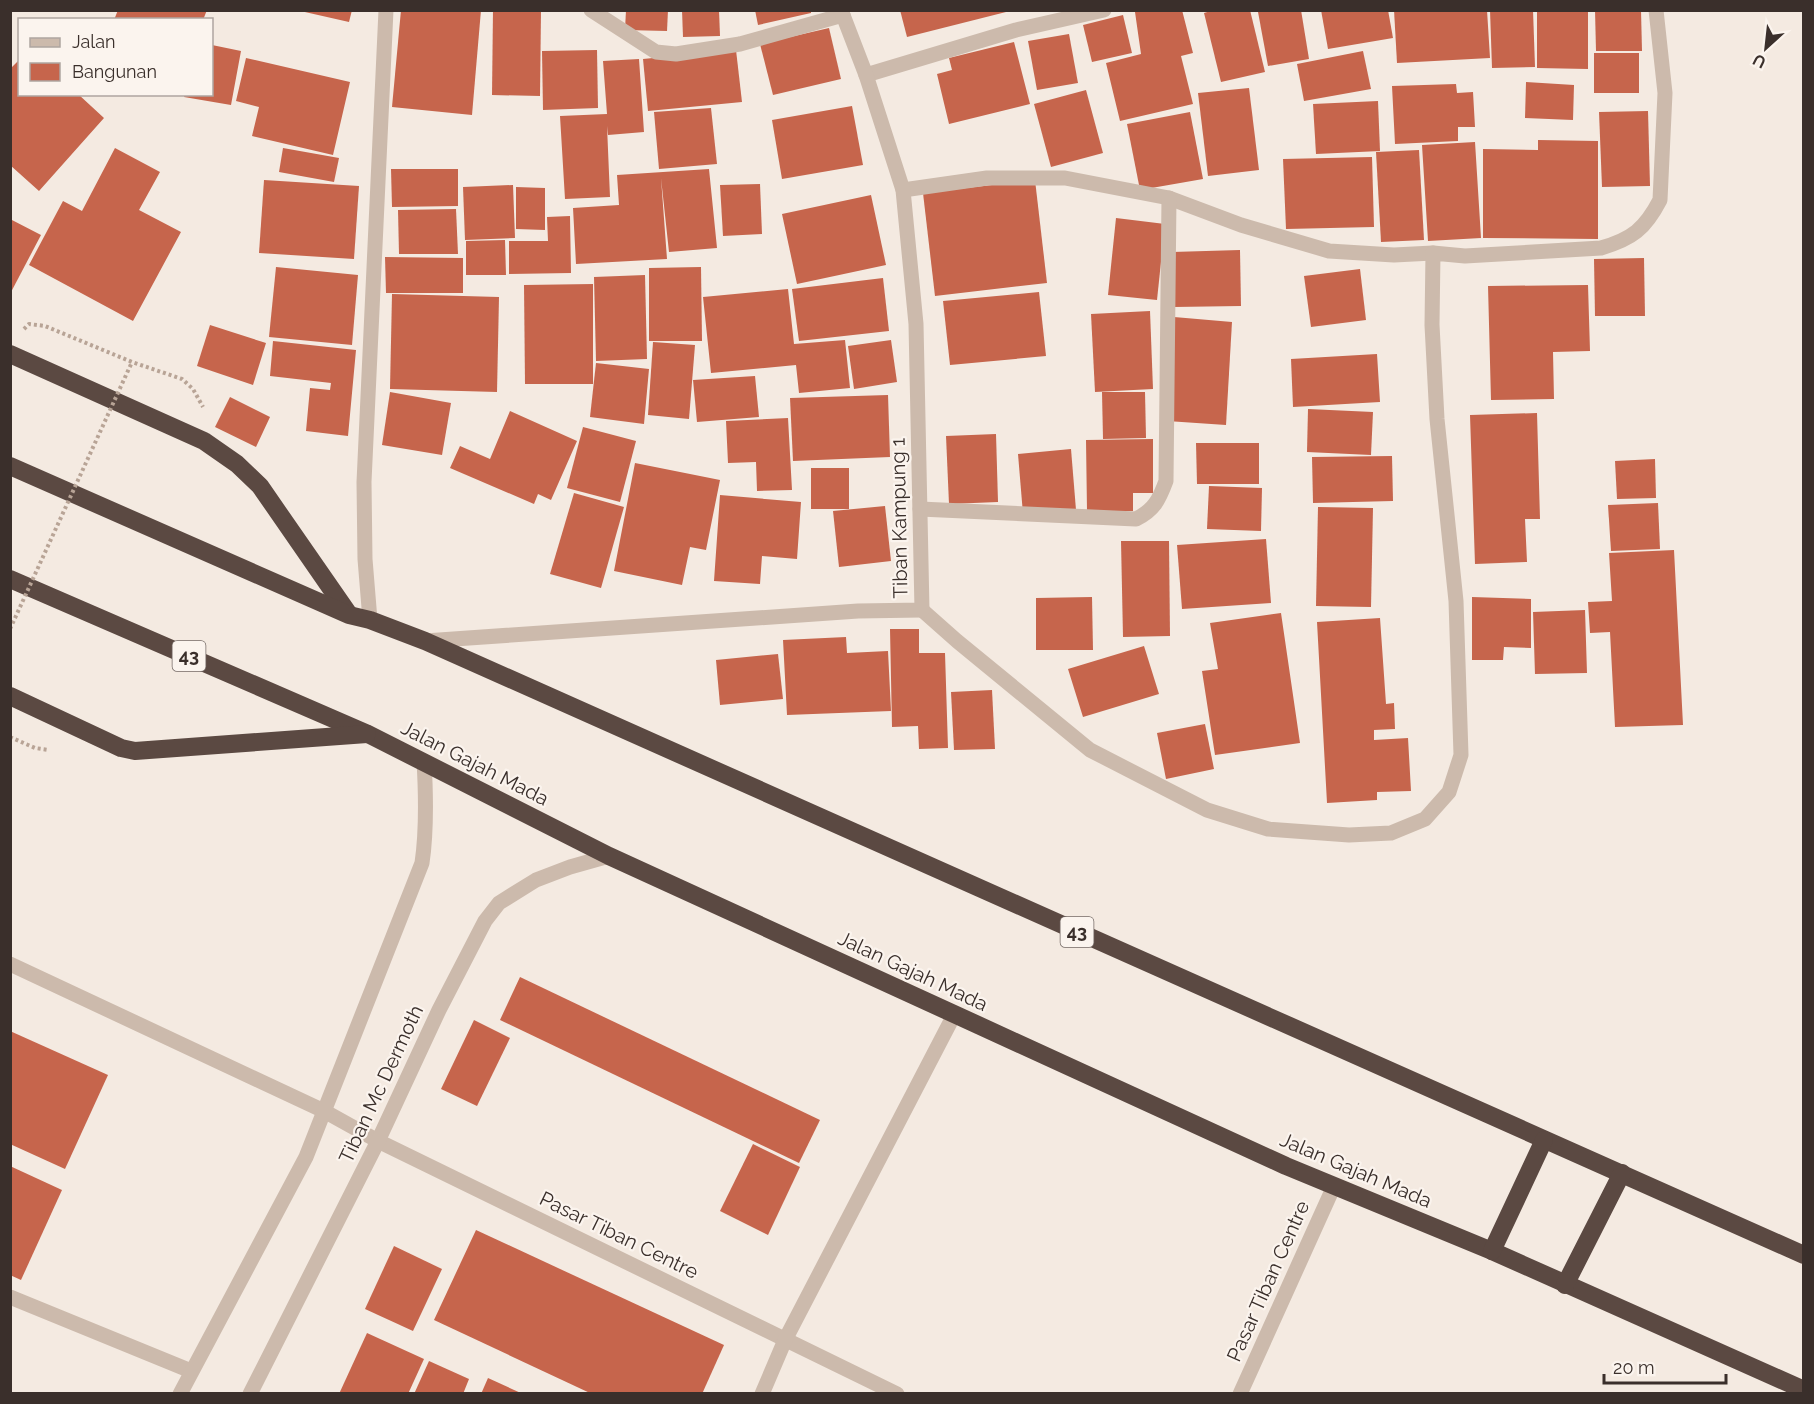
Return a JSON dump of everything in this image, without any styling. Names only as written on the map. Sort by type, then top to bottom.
[{"type":"highway","points":[[10,354],[204,441],[237,465],[260,486],[349,615]]},
{"type":"highway","name":"43","points":[[10,466],[349,615],[370,620],[425,641],[1803,1254]]},
{"type":"highway","name":"Jalan Gajah Mada","points":[[10,579],[368,734],[609,856],[954,1015],[1334,1186],[1492,1251],[1565,1286],[1803,1390]]},
{"type":"highway","points":[[10,696],[121,748],[135,751],[368,734]]},
{"type":"highway","points":[[1492,1251],[1544,1140]]},
{"type":"highway","points":[[1565,1286],[1622,1173]]},
{"type":"street","points":[[370,620],[365,559],[364,482],[386,10]]},
{"type":"street","points":[[591,10],[656,52],[676,54],[740,44],[842,13]]},
{"type":"street","points":[[866,75],[1016,30],[1104,10]]},
{"type":"street","points":[[903,190],[987,178],[1065,178],[1169,198],[1241,225],[1329,251],[1394,255],[1433,253],[1465,256],[1601,248],[1620,243],[1638,232],[1652,216],[1659,200],[1665,93],[1656,10]]},
{"type":"street","name":"Tiban Kampung 1","points":[[425,641],[858,611],[922,610],[916,324],[903,190],[866,75],[842,13]]},
{"type":"street","points":[[920,509],[1136,519],[1148,513],[1157,503],[1166,482],[1169,198]]},
{"type":"street","points":[[922,610],[1090,750],[1207,810],[1268,829],[1349,835],[1391,833],[1425,819],[1449,792],[1461,755],[1456,601],[1437,419],[1432,325],[1433,253]]},
{"type":"street","points":[[180,1394],[306,1157],[422,863],[426,794],[424,761]]},
{"type":"street","name":"Tiban Mc Dermoth","points":[[251,1393],[378,1141],[439,1010],[485,921],[500,903],[536,880],[609,856]]},
{"type":"street","name":"Pasar Tiban Centre","points":[[10,964],[324,1111],[378,1141],[897,1394]]},
{"type":"street","points":[[762,1394],[785,1340],[954,1015]]},
{"type":"street","name":"Pasar Tiban Centre","points":[[1240,1394],[1334,1186]]},
{"type":"street","points":[[10,1297],[191,1371]]},
{"type":"path","points":[[63,333],[132,362],[182,379]]},
{"type":"path","points":[[10,629],[132,362]]},
{"type":"path","points":[[10,736],[35,748]]},
{"type":"building","points":[[118,10],[207,10],[204,18],[115,18]]},
{"type":"building","points":[[296,10],[352,10],[349,22]]},
{"type":"building","points":[[401,10],[481,10],[472,115],[392,107]]},
{"type":"building","points":[[493,10],[541,10],[540,96],[492,95]]},
{"type":"building","points":[[626,10],[668,10],[667,31],[625,30]]},
{"type":"building","points":[[682,10],[719,10],[720,36],[683,37]]},
{"type":"building","points":[[755,10],[811,10],[811,13],[758,25]]},
{"type":"building","points":[[900,10],[1010,10],[1010,11],[907,37]]},
{"type":"building","points":[[1182,10],[1193,53],[1181,56],[1193,104],[1120,121],[1106,63],[1141,54],[1135,12]]},
{"type":"building","points":[[1214,10],[1250,10],[1265,72],[1221,82],[1204,13]]},
{"type":"building","points":[[1301,10],[1309,59],[1268,66],[1258,12]]},
{"type":"building","points":[[1321,10],[1388,10],[1393,38],[1328,49]]},
{"type":"building","points":[[1394,10],[1487,10],[1490,58],[1397,63]]},
{"type":"building","points":[[1490,10],[1533,10],[1535,67],[1492,68]]},
{"type":"building","points":[[1537,10],[1588,10],[1588,69],[1537,68]]},
{"type":"building","points":[[1595,10],[1641,10],[1642,51],[1596,51]]},
{"type":"building","points":[[1123,15],[1132,53],[1092,62],[1083,25]]},
{"type":"building","points":[[829,28],[841,79],[773,95],[760,44]]},
{"type":"building","points":[[1069,34],[1078,83],[1037,90],[1028,41]]},
{"type":"building","points":[[1014,42],[1030,104],[949,124],[937,74],[952,70],[949,58]]},
{"type":"building","points":[[213,45],[241,51],[231,105],[184,97],[213,96]]},
{"type":"building","points":[[597,50],[598,108],[543,110],[542,51]]},
{"type":"building","points":[[736,50],[742,102],[648,111],[643,59]]},
{"type":"building","points":[[1363,51],[1371,89],[1304,101],[1297,64]]},
{"type":"building","points":[[1594,53],[1639,53],[1639,93],[1594,93]]},
{"type":"building","points":[[246,58],[350,82],[333,155],[252,136],[259,107],[236,101]]},
{"type":"building","points":[[639,59],[644,132],[608,135],[607,126],[610,197],[565,199],[560,116],[607,114],[603,61]]},
{"type":"building","points":[[18,61],[18,96],[80,96],[104,118],[39,191],[10,165],[10,69]]},
{"type":"building","points":[[1526,82],[1574,85],[1573,120],[1525,118]]},
{"type":"building","points":[[1456,84],[1457,93],[1473,92],[1475,127],[1458,127],[1458,141],[1395,144],[1392,86]]},
{"type":"building","points":[[1249,88],[1259,170],[1208,176],[1198,93]]},
{"type":"building","points":[[1086,90],[1103,153],[1051,167],[1034,104]]},
{"type":"building","points":[[1378,101],[1380,151],[1316,154],[1313,104]]},
{"type":"building","points":[[852,106],[863,165],[782,179],[772,120]]},
{"type":"building","points":[[711,108],[717,164],[659,169],[654,112]]},
{"type":"building","points":[[1648,111],[1650,186],[1602,187],[1599,112]]},
{"type":"building","points":[[1190,112],[1203,179],[1140,190],[1127,124]]},
{"type":"building","points":[[1538,140],[1598,141],[1598,239],[1483,238],[1483,149],[1538,150]]},
{"type":"building","points":[[1475,142],[1481,238],[1428,241],[1422,145]]},
{"type":"building","points":[[115,148],[160,172],[139,210],[181,232],[133,321],[29,265],[63,201],[82,211]]},
{"type":"building","points":[[283,148],[339,158],[334,182],[279,172]]},
{"type":"building","points":[[1419,150],[1424,240],[1381,242],[1376,152]]},
{"type":"building","points":[[1372,157],[1374,227],[1286,229],[1283,159]]},
{"type":"building","points":[[391,169],[458,169],[458,206],[392,207]]},
{"type":"building","points":[[709,169],[717,248],[669,252],[661,178],[667,259],[576,264],[573,208],[619,205],[617,175]]},
{"type":"building","points":[[264,180],[359,186],[354,259],[259,253]]},
{"type":"building","points":[[1035,180],[1047,283],[935,296],[923,193]]},
{"type":"building","points":[[760,184],[762,234],[723,236],[720,185]]},
{"type":"building","points":[[513,185],[515,238],[465,240],[463,187]]},
{"type":"building","points":[[516,187],[545,188],[545,230],[516,229]]},
{"type":"building","points":[[871,195],[886,265],[797,284],[782,214]]},
{"type":"building","points":[[456,209],[458,254],[399,254],[398,210]]},
{"type":"building","points":[[570,216],[571,273],[509,274],[509,241],[548,241],[547,217]]},
{"type":"building","points":[[1116,218],[1165,224],[1157,300],[1108,295]]},
{"type":"building","points":[[10,219],[41,235],[10,294]]},
{"type":"building","points":[[505,240],[506,275],[466,275],[466,241]]},
{"type":"building","points":[[1240,250],[1241,306],[1174,307],[1172,252]]},
{"type":"building","points":[[385,257],[463,258],[463,293],[386,293]]},
{"type":"building","points":[[1644,258],[1645,316],[1595,316],[1594,259]]},
{"type":"building","points":[[276,267],[358,275],[352,345],[269,337]]},
{"type":"building","points":[[701,267],[702,341],[649,341],[649,268]]},
{"type":"building","points":[[1360,269],[1366,320],[1311,327],[1304,276]]},
{"type":"building","points":[[645,275],[647,359],[596,361],[594,277]]},
{"type":"building","points":[[883,278],[889,331],[799,341],[792,289]]},
{"type":"building","points":[[593,284],[593,384],[525,384],[524,285]]},
{"type":"building","points":[[1588,285],[1590,351],[1553,352],[1554,399],[1491,400],[1488,286]]},
{"type":"building","points":[[788,289],[794,344],[845,340],[850,388],[799,393],[796,365],[711,373],[703,297]]},
{"type":"building","points":[[1039,292],[1046,356],[950,365],[943,301]]},
{"type":"building","points":[[392,294],[499,297],[497,392],[390,389]]},
{"type":"building","points":[[1150,311],[1153,389],[1095,392],[1091,314]]},
{"type":"building","points":[[1174,317],[1232,322],[1226,425],[1167,421]]},
{"type":"building","points":[[210,325],[266,343],[253,385],[197,366]]},
{"type":"building","points":[[891,340],[897,382],[854,389],[848,346]]},
{"type":"building","points":[[273,341],[356,350],[348,436],[306,431],[310,388],[330,390],[331,383],[270,376]]},
{"type":"building","points":[[653,342],[695,345],[689,419],[648,415]]},
{"type":"building","points":[[1377,354],[1380,402],[1293,407],[1291,359]]},
{"type":"building","points":[[596,363],[649,369],[644,424],[590,417]]},
{"type":"building","points":[[755,376],[759,417],[697,422],[693,380]]},
{"type":"building","points":[[390,392],[451,403],[442,455],[382,445]]},
{"type":"building","points":[[1102,392],[1145,392],[1146,438],[1103,439]]},
{"type":"building","points":[[888,395],[890,457],[793,461],[790,398]]},
{"type":"building","points":[[230,397],[270,417],[256,447],[215,427]]},
{"type":"building","points":[[1308,409],[1373,412],[1371,455],[1307,452]]},
{"type":"building","points":[[510,411],[577,441],[551,500],[538,494],[534,504],[450,468],[460,446],[490,459]]},
{"type":"building","points":[[1537,413],[1540,519],[1525,519],[1527,562],[1475,564],[1470,415]]},
{"type":"building","points":[[788,418],[792,490],[757,491],[756,462],[728,463],[726,421]]},
{"type":"building","points":[[583,427],[636,441],[620,502],[567,488]]},
{"type":"building","points":[[996,434],[998,502],[949,504],[946,436]]},
{"type":"building","points":[[1153,439],[1153,493],[1133,493],[1133,511],[1087,511],[1086,440]]},
{"type":"building","points":[[1196,443],[1259,443],[1259,484],[1197,484]]},
{"type":"building","points":[[1071,449],[1076,510],[1023,514],[1018,454]]},
{"type":"building","points":[[1392,456],[1393,501],[1313,503],[1312,457]]},
{"type":"building","points":[[1655,459],[1656,498],[1617,499],[1615,461]]},
{"type":"building","points":[[635,463],[720,480],[706,550],[690,547],[682,585],[614,571]]},
{"type":"building","points":[[811,468],[849,468],[849,509],[811,509]]},
{"type":"building","points":[[1209,486],[1262,488],[1261,531],[1207,529]]},
{"type":"building","points":[[574,493],[624,507],[601,588],[550,574]]},
{"type":"building","points":[[720,495],[801,502],[797,559],[762,556],[760,584],[714,581]]},
{"type":"building","points":[[1658,503],[1660,549],[1611,551],[1608,505]]},
{"type":"building","points":[[885,506],[891,561],[839,567],[833,511]]},
{"type":"building","points":[[1318,507],[1373,508],[1371,607],[1316,606]]},
{"type":"building","points":[[1266,539],[1271,603],[1182,609],[1177,545]]},
{"type":"building","points":[[1121,541],[1169,541],[1170,636],[1123,637]]},
{"type":"building","points":[[1674,550],[1683,725],[1615,727],[1610,632],[1590,633],[1588,602],[1612,601],[1609,553]]},
{"type":"building","points":[[1092,597],[1093,650],[1036,650],[1036,598]]},
{"type":"building","points":[[1472,597],[1531,599],[1531,648],[1504,647],[1503,660],[1472,660]]},
{"type":"building","points":[[1585,610],[1587,673],[1535,674],[1533,612]]},
{"type":"building","points":[[1281,613],[1300,743],[1215,755],[1202,671],[1218,669],[1210,623]]},
{"type":"building","points":[[1380,618],[1386,704],[1394,703],[1395,729],[1374,730],[1374,740],[1408,738],[1411,791],[1377,792],[1377,800],[1327,803],[1317,622]]},
{"type":"building","points":[[890,629],[919,629],[919,653],[945,653],[948,748],[919,749],[918,726],[892,727]]},
{"type":"building","points":[[846,637],[847,653],[888,651],[891,711],[787,715],[783,640]]},
{"type":"building","points":[[1144,646],[1159,694],[1083,717],[1068,669]]},
{"type":"building","points":[[778,654],[783,699],[720,705],[716,660]]},
{"type":"building","points":[[992,690],[995,749],[954,750],[951,692]]},
{"type":"building","points":[[1205,724],[1214,769],[1166,779],[1157,733]]},
{"type":"building","points":[[520,977],[820,1120],[799,1163],[500,1020]]},
{"type":"building","points":[[474,1020],[510,1038],[477,1106],[441,1089]]},
{"type":"building","points":[[10,1031],[108,1075],[65,1169],[10,1144]]},
{"type":"building","points":[[753,1144],[800,1167],[768,1235],[720,1211]]},
{"type":"building","points":[[10,1166],[62,1190],[21,1280],[10,1275]]},
{"type":"building","points":[[476,1230],[724,1345],[702,1394],[592,1394],[434,1320]]},
{"type":"building","points":[[394,1246],[442,1269],[413,1331],[365,1309]]},
{"type":"building","points":[[367,1333],[424,1359],[408,1394],[339,1394]]},
{"type":"building","points":[[429,1361],[469,1379],[463,1394],[414,1394]]},
{"type":"building","points":[[488,1378],[523,1394],[481,1394]]}]
